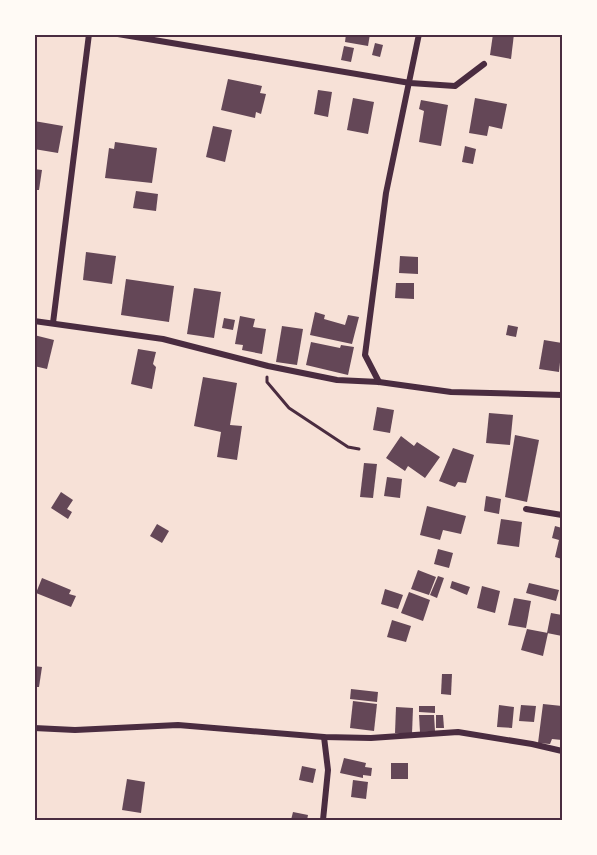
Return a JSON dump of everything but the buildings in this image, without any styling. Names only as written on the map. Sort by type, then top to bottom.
[{"type":"street","points":[[53,323],[89,34]]},
{"type":"street","points":[[118,34],[410,83],[455,86],[484,64]]},
{"type":"street","points":[[379,382],[365,355],[386,193],[419,34]]},
{"type":"street","points":[[34,321],[163,339],[268,366],[337,380],[379,382],[451,392],[562,395]]},
{"type":"street","points":[[526,509],[562,515]]},
{"type":"street","points":[[34,728],[75,730],[178,725],[324,737],[371,738],[458,732],[562,751]]},
{"type":"street","points":[[323,820],[328,770],[324,737]]},
{"type":"path","points":[[268,366],[267,382],[289,408],[348,447],[359,449]]}]
